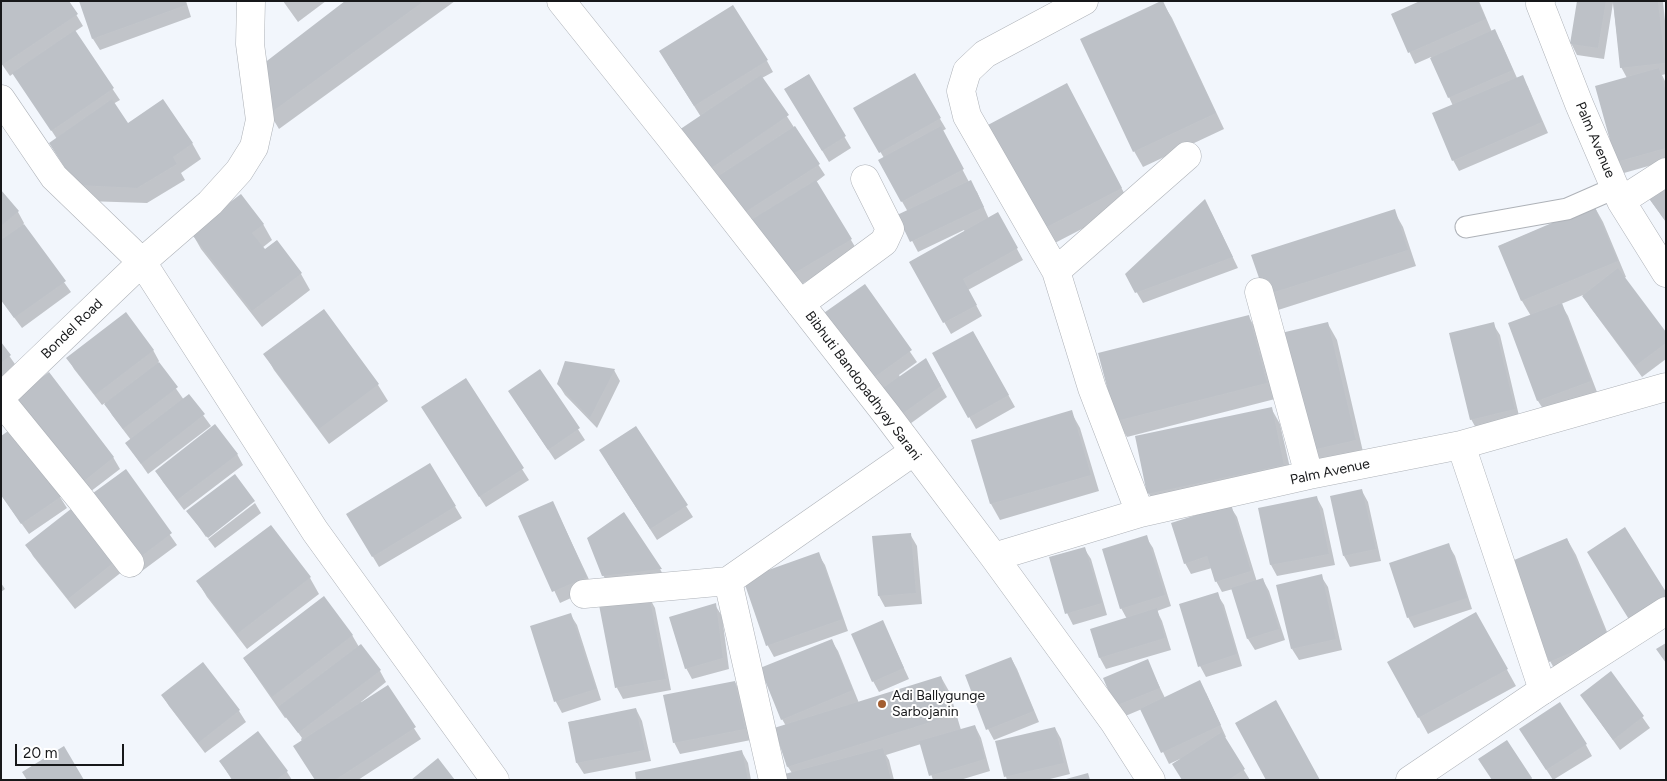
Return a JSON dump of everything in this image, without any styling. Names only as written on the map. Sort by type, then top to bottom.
[{"type":"street","name":"Bondel Road","points":[[1,397],[142,262],[210,203],[239,171],[254,147],[260,120],[250,44],[251,1]]},
{"type":"street","name":"Bibhuti Bandopadhyay Sarani","points":[[561,1],[887,415],[913,452],[994,557],[1114,722],[1152,780]]},
{"type":"street","points":[[1084,1],[985,54],[967,71],[961,91],[968,116],[1056,270],[1092,388],[1140,513]]},
{"type":"street","name":"Palm Avenue","points":[[1541,1],[1540,4],[1579,104],[1618,194],[1666,273]]},
{"type":"street","points":[[1,99],[54,177],[142,262],[315,531],[495,780]]},
{"type":"street","points":[[1056,270],[1187,156]]},
{"type":"street","points":[[1618,194],[1666,172]]},
{"type":"street","points":[[800,304],[884,242],[890,229],[866,179]]},
{"type":"street","points":[[1259,292],[1309,475]]},
{"type":"street","name":"Palm Avenue","points":[[994,557],[1140,513],[1309,475],[1462,445],[1666,387]]},
{"type":"street","points":[[1,401],[130,563]]},
{"type":"street","points":[[1462,445],[1543,690]]},
{"type":"street","points":[[584,594],[728,581],[913,452]]},
{"type":"street","points":[[728,581],[773,780]]},
{"type":"street","points":[[1410,780],[1543,690],[1666,611]]},
{"type":"lane","points":[[1466,227],[1567,209],[1618,194]]},
{"type":"building","points":[[1,1],[69,1],[78,14],[2,65]]},
{"type":"building","points":[[79,1],[185,1],[186,5],[92,39]]},
{"type":"building","points":[[345,1],[424,1],[269,114],[259,67]]},
{"type":"building","points":[[1163,1],[1216,113],[1133,152],[1080,39]]},
{"type":"building","points":[[1420,1],[1478,1],[1486,19],[1408,53],[1391,14]]},
{"type":"building","points":[[1577,1],[1606,1],[1598,48],[1570,44]]},
{"type":"building","points":[[1613,1],[1658,1],[1665,63],[1620,68]]},
{"type":"building","points":[[733,5],[768,60],[694,106],[659,51]]},
{"type":"building","points":[[1495,29],[1513,70],[1448,98],[1430,58]]},
{"type":"building","points":[[75,30],[114,88],[51,131],[12,73]]},
{"type":"building","points":[[1659,68],[1666,92],[1666,148],[1616,162],[1595,86]]},
{"type":"building","points":[[915,73],[941,118],[879,153],[853,108]]},
{"type":"building","points":[[809,74],[846,136],[822,151],[784,89]]},
{"type":"building","points":[[761,75],[789,115],[704,173],[676,132]]},
{"type":"building","points":[[1523,75],[1542,122],[1452,161],[1432,113]]},
{"type":"building","points":[[1067,83],[1122,188],[1041,230],[986,126]]},
{"type":"building","points":[[112,99],[128,123],[163,99],[193,143],[173,157],[177,164],[137,188],[76,185],[49,143]]},
{"type":"building","points":[[795,126],[820,164],[739,216],[714,179]]},
{"type":"building","points":[[941,126],[964,169],[901,202],[878,160]]},
{"type":"building","points":[[1666,179],[1666,222],[1645,193]]},
{"type":"building","points":[[816,180],[852,239],[786,278],[751,220]]},
{"type":"building","points":[[971,180],[984,207],[910,242],[897,215]]},
{"type":"building","points":[[1,190],[19,211],[1,226]]},
{"type":"building","points":[[241,194],[264,224],[252,233],[265,249],[277,240],[302,273],[252,311],[190,232]]},
{"type":"building","points":[[1205,199],[1233,257],[1135,293],[1125,274]]},
{"type":"building","points":[[1594,205],[1618,261],[1521,301],[1498,246]]},
{"type":"building","points":[[1395,209],[1408,250],[1265,295],[1251,255]]},
{"type":"building","points":[[998,212],[1018,248],[963,279],[977,305],[943,323],[909,262]]},
{"type":"building","points":[[24,224],[66,281],[14,318],[1,300],[1,240]]},
{"type":"building","points":[[1618,268],[1666,332],[1666,343],[1635,366],[1582,296]]},
{"type":"building","points":[[865,284],[912,350],[869,381],[821,315]]},
{"type":"building","points":[[1562,303],[1591,381],[1537,401],[1508,323]]},
{"type":"building","points":[[324,309],[379,384],[319,429],[263,354]]},
{"type":"building","points":[[126,312],[154,350],[95,395],[66,358]]},
{"type":"building","points":[[1249,315],[1267,383],[1116,421],[1098,353]]},
{"type":"building","points":[[1328,322],[1356,440],[1308,451],[1281,333]]},
{"type":"building","points":[[1494,322],[1515,409],[1470,420],[1449,333]]},
{"type":"building","points":[[973,331],[1009,395],[968,418],[932,353]]},
{"type":"building","points":[[1,342],[11,355],[1,363]]},
{"type":"building","points":[[926,358],[941,386],[895,419],[877,392]]},
{"type":"building","points":[[565,361],[615,369],[590,418],[557,384]]},
{"type":"building","points":[[159,362],[178,387],[123,429],[104,404]]},
{"type":"building","points":[[540,369],[580,428],[548,450],[508,391]]},
{"type":"building","points":[[49,372],[114,457],[79,485],[13,399]]},
{"type":"building","points":[[466,378],[524,468],[479,497],[421,407]]},
{"type":"building","points":[[189,394],[205,414],[141,464],[125,443]]},
{"type":"building","points":[[1272,407],[1284,465],[1147,494],[1135,436]]},
{"type":"building","points":[[1072,410],[1091,475],[990,504],[971,440]]},
{"type":"building","points":[[215,424],[238,454],[177,500],[155,471]]},
{"type":"building","points":[[636,426],[688,505],[650,529],[599,450]]},
{"type":"building","points":[[14,427],[62,496],[21,524],[1,495],[1,436]]},
{"type":"building","points":[[430,463],[456,506],[372,557],[346,514]]},
{"type":"building","points":[[126,469],[172,533],[135,561],[89,496]]},
{"type":"building","points":[[235,474],[255,501],[208,538],[186,511]]},
{"type":"building","points":[[1362,489],[1376,549],[1343,556],[1330,496]]},
{"type":"building","points":[[1317,496],[1329,554],[1270,565],[1258,508]]},
{"type":"building","points":[[553,501],[587,577],[552,592],[518,516]]},
{"type":"building","points":[[1231,504],[1251,571],[1215,582],[1207,556],[1184,564],[1171,523]]},
{"type":"building","points":[[76,505],[118,559],[68,599],[25,545]]},
{"type":"building","points":[[624,512],[662,569],[602,576],[587,538]]},
{"type":"building","points":[[271,525],[311,577],[237,634],[196,581]]},
{"type":"building","points":[[1625,527],[1666,592],[1666,599],[1630,621],[1587,552]]},
{"type":"building","points":[[911,533],[916,593],[878,596],[872,536]]},
{"type":"building","points":[[1147,535],[1165,595],[1120,609],[1102,549]]},
{"type":"building","points":[[1567,538],[1608,637],[1549,662],[1507,563]]},
{"type":"building","points":[[1449,543],[1467,598],[1407,618],[1389,563]]},
{"type":"building","points":[[1085,547],[1102,603],[1065,614],[1049,557]]},
{"type":"building","points":[[819,552],[843,619],[766,646],[743,579]]},
{"type":"building","points":[[1322,574],[1336,639],[1291,649],[1276,585]]},
{"type":"building","points":[[1263,578],[1279,629],[1247,639],[1231,588]]},
{"type":"building","points":[[1218,592],[1237,654],[1198,667],[1179,604]]},
{"type":"building","points":[[649,595],[666,679],[615,688],[599,605]]},
{"type":"building","points":[[324,596],[353,635],[272,697],[243,658]]},
{"type":"building","points":[[716,603],[723,658],[685,669],[669,617]]},
{"type":"building","points":[[1157,608],[1165,638],[1099,658],[1090,629]]},
{"type":"building","points":[[1476,612],[1508,669],[1418,718],[1387,662]]},
{"type":"building","points":[[571,613],[596,689],[554,702],[530,626]]},
{"type":"building","points":[[883,620],[904,668],[872,682],[851,634]]},
{"type":"building","points":[[832,639],[853,690],[781,720],[760,668]]},
{"type":"building","points":[[1666,643],[1666,663],[1656,649]]},
{"type":"building","points":[[361,644],[381,670],[298,733],[278,707]]},
{"type":"building","points":[[1011,657],[1034,711],[986,730],[965,675]]},
{"type":"building","points":[[1148,659],[1160,688],[1115,706],[1103,678]]},
{"type":"building","points":[[203,662],[240,710],[198,743],[161,695]]},
{"type":"building","points":[[1611,671],[1644,716],[1613,740],[1580,695]]},
{"type":"building","points":[[941,676],[953,715],[787,767],[774,728]]},
{"type":"building","points":[[1200,680],[1221,725],[1161,753],[1140,709]]},
{"type":"building","points":[[735,681],[745,729],[673,743],[663,695]]},
{"type":"building","points":[[388,685],[416,727],[335,780],[315,780],[293,746]]},
{"type":"building","points":[[1276,700],[1320,780],[1266,780],[1235,723]]},
{"type":"building","points":[[1560,702],[1587,744],[1546,770],[1519,729]]},
{"type":"building","points":[[636,708],[645,750],[576,763],[568,722]]},
{"type":"building","points":[[975,725],[985,759],[929,776],[919,741]]},
{"type":"building","points":[[1055,727],[1064,763],[1004,777],[995,741]]},
{"type":"building","points":[[258,731],[288,771],[276,780],[233,780],[219,761]]},
{"type":"building","points":[[1222,732],[1245,769],[1228,780],[1182,780],[1172,764]]},
{"type":"building","points":[[1507,740],[1532,778],[1531,780],[1492,780],[1478,759]]},
{"type":"building","points":[[64,746],[84,780],[27,780],[22,772]]},
{"type":"building","points":[[883,748],[891,780],[782,780],[781,775]]},
{"type":"building","points":[[742,750],[748,780],[636,780],[635,772]]},
{"type":"building","points":[[438,758],[455,780],[411,780]]},
{"type":"building","points":[[1088,773],[1090,780],[1066,780],[1066,779]]},
{"type":"place","name":"Adi Ballygunge Sarbojanin","points":[[882,704]]}]
